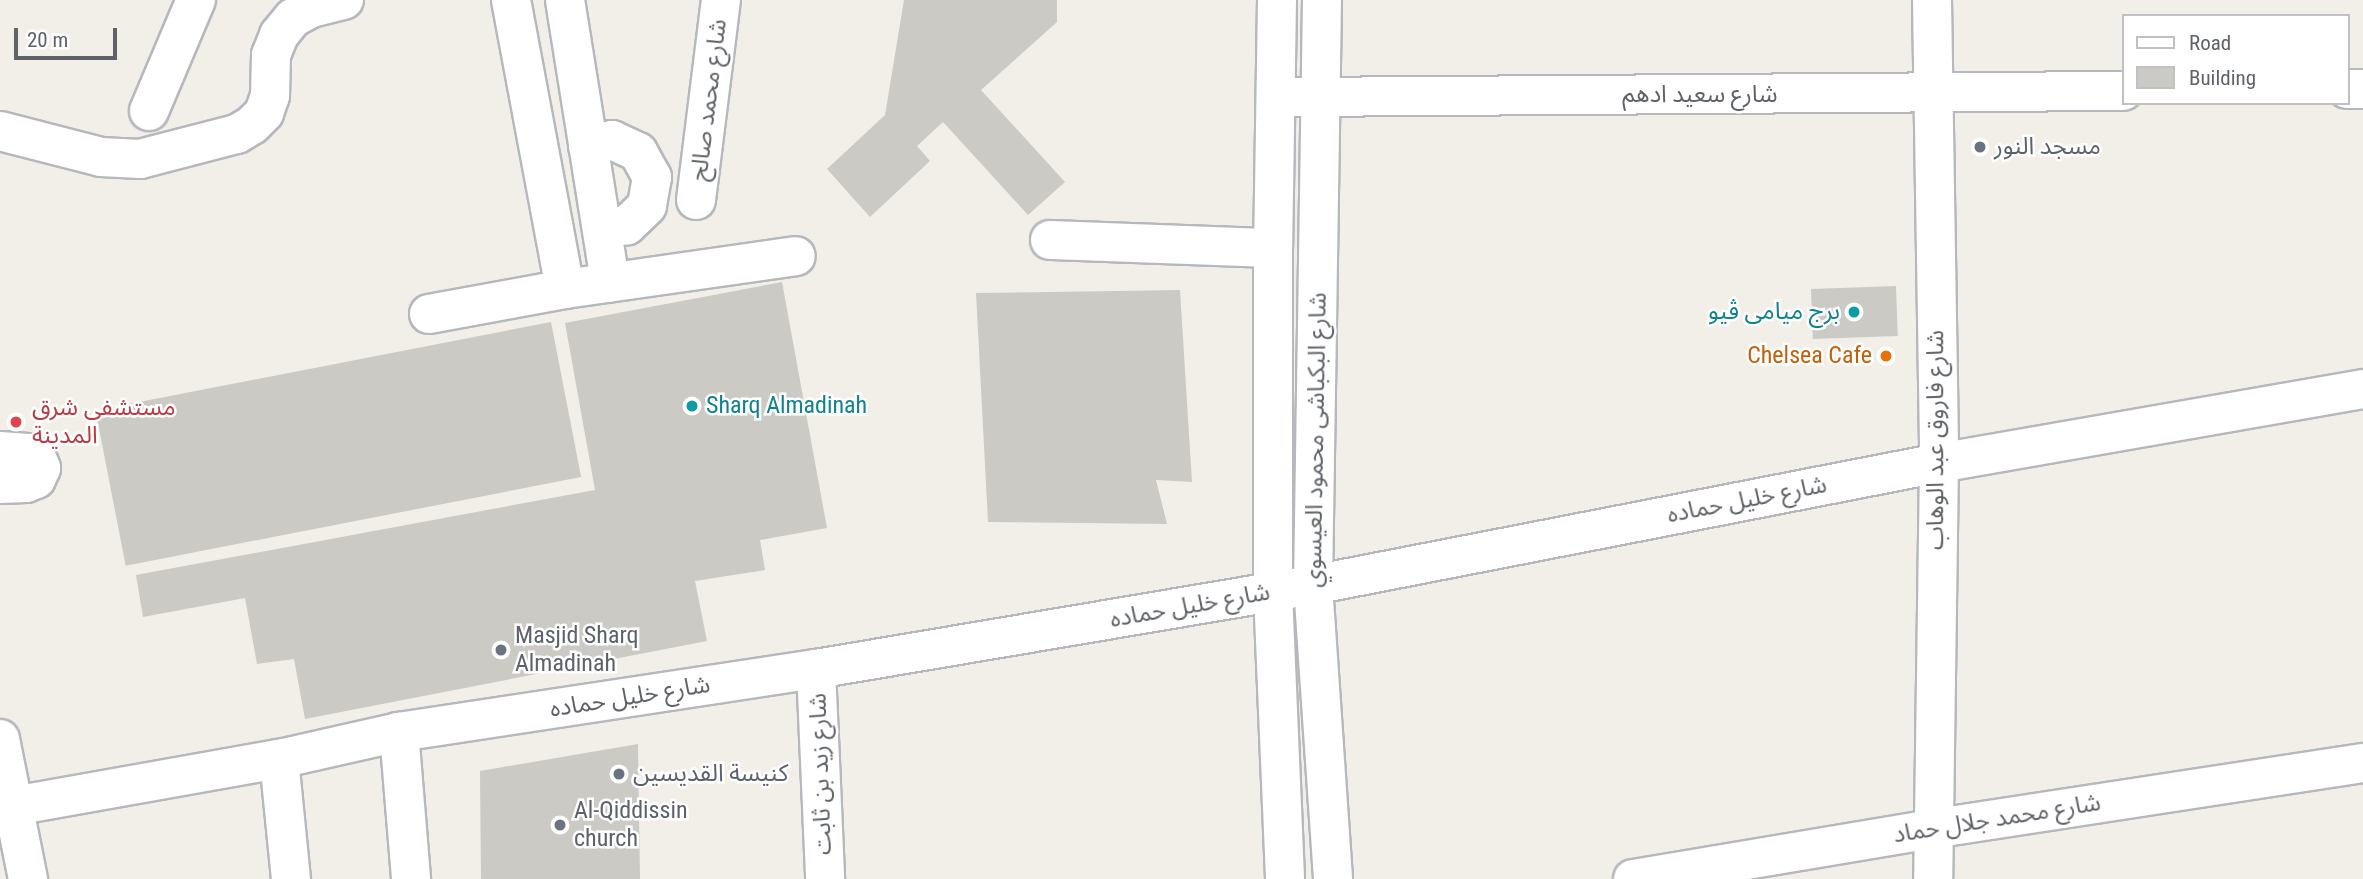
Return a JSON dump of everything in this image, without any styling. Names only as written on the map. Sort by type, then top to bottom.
[{"type":"street","points":[[149,111],[195,0]]},
{"type":"street","points":[[0,131],[101,157],[140,159],[237,134],[252,125],[264,113],[270,96],[271,55],[279,35],[293,18],[312,8],[344,0]]},
{"type":"street","points":[[510,0],[565,289]]},
{"type":"street","points":[[565,0],[610,282]]},
{"type":"street","name":"شارع محمد صالح","points":[[696,200],[721,0]]},
{"type":"street","name":"شارع البكباشى محمود العيسوي","points":[[1277,0],[1273,248],[1273,592],[1285,879]]},
{"type":"street","name":"شارع البكباشى محمود العيسوي","points":[[1322,0],[1313,585],[1333,879]]},
{"type":"street","name":"شارع فاروق عبد الوهاب","points":[[1932,0],[1931,93],[1939,463],[1931,829],[1933,879]]},
{"type":"street","name":"شارع سعيد ادهم","points":[[1276,97],[2122,91]]},
{"type":"street","points":[[589,146],[612,141],[638,152],[652,177],[648,206],[627,225],[602,229]]},
{"type":"street","points":[[1050,240],[1273,248]]},
{"type":"street","points":[[429,314],[565,289],[796,256]]},
{"type":"street","name":"شارع خليل حماده","points":[[5,808],[279,759],[399,732],[816,668],[1313,585],[1939,463],[2363,389]]},
{"type":"street","points":[[0,452],[28,453],[37,458],[41,468],[36,479],[26,483],[0,484]]},
{"type":"street","name":"شارع زيد بن ثابت","points":[[816,668],[825,879]]},
{"type":"street","points":[[399,732],[411,879]]},
{"type":"street","points":[[0,739],[5,808],[28,879]]},
{"type":"street","points":[[279,759],[290,879]]},
{"type":"street","name":"شارع محمد جلال حماد","points":[[1633,879],[1711,872],[1931,829],[2363,763]]},
{"type":"building","points":[[904,0],[1057,0],[1057,22],[981,90],[1065,182],[1028,215],[943,122],[917,146],[930,161],[870,217],[827,169],[885,115]]},
{"type":"building","name":"Sharq Almadinah","points":[[782,282],[827,528],[760,540],[765,570],[695,581],[707,641],[305,719],[294,659],[257,664],[245,598],[143,617],[136,575],[595,490],[565,323]]},
{"type":"building","name":"برج ميامى ڤيو","points":[[1896,286],[1898,336],[1813,339],[1811,289]]},
{"type":"building","points":[[1180,290],[1192,482],[1156,480],[1167,524],[988,522],[976,293]]},
{"type":"building","points":[[551,322],[581,477],[126,566],[96,411]]},
{"type":"building","name":"Al-Qiddissin church","points":[[638,744],[640,879],[481,879],[480,771]]},
{"type":"place","name":"مسجد النور","points":[[1980,147]]},
{"type":"place","name":"برج ميامى ڤيو","points":[[1854,312]]},
{"type":"place","name":"Chelsea Cafe","points":[[1886,356]]},
{"type":"place","name":"Sharq Almadinah","points":[[692,406]]},
{"type":"place","name":"مستشفى شرق المدينة","points":[[16,422]]},
{"type":"place","name":"Masjid Sharq Almadinah","points":[[501,650]]},
{"type":"place","name":"كنيسة القديسين","points":[[619,774]]},
{"type":"place","name":"Al-Qiddissin church","points":[[560,825]]}]
